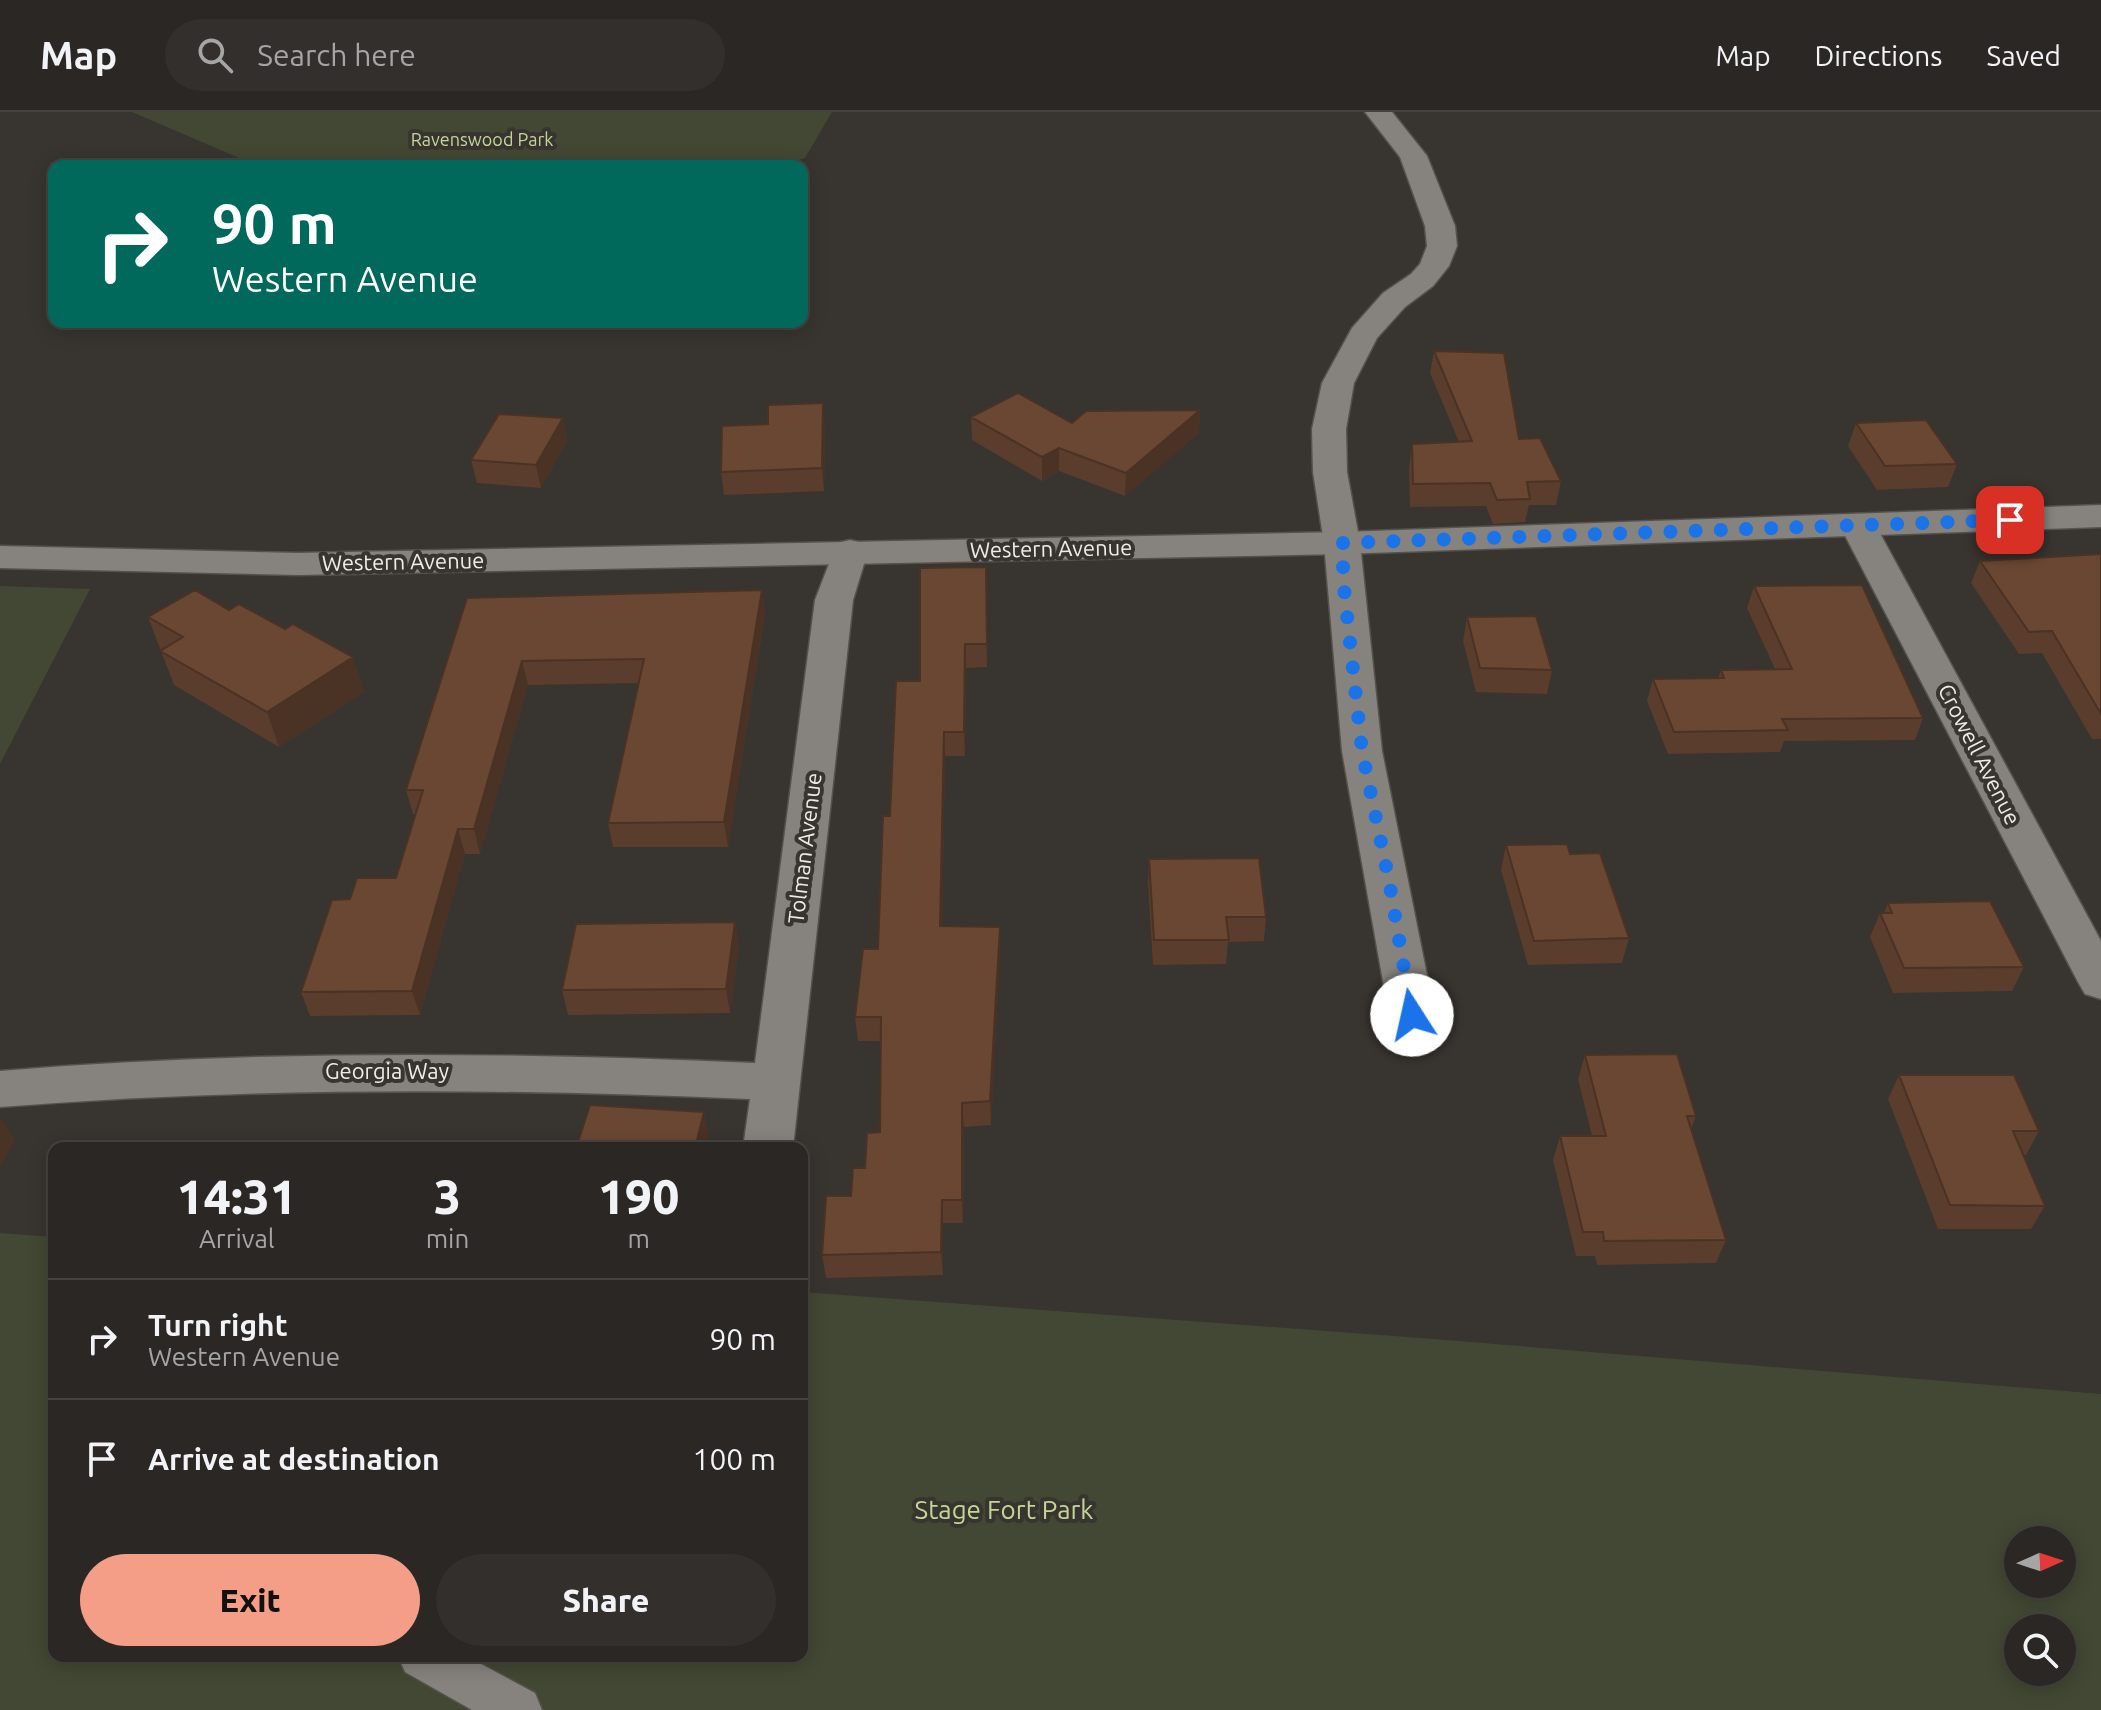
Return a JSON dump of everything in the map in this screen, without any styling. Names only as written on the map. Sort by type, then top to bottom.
[{"type":"street","points":[[1378,112],[1413,156],[1440,226],[1442,246],[1434,266],[1422,280],[1394,300],[1363,335],[1338,383],[1329,429],[1329,458],[1342,543],[1362,751],[1412,1015]]},
{"type":"street","name":"Western Avenue","points":[[0,557],[298,564],[1342,543],[2101,516]]},
{"type":"street","name":"Crowell Avenue","points":[[1858,526],[1917,631],[1982,762],[2101,982]]},
{"type":"street","name":"Tolman Avenue","points":[[769,1142],[834,600],[850,551]]},
{"type":"street","name":"Georgia Way","points":[[0,1089],[108,1079],[353,1070],[497,1070],[775,1082]]},
{"type":"lane","points":[[432,1662],[518,1710]]},
{"type":"green space","name":"Ravenswood Park","points":[[132,112],[832,112],[805,158],[798,160],[244,160]]},
{"type":"green space","points":[[0,586],[90,589],[0,764]]},
{"type":"green space","name":"Stage Fort Park","points":[[0,1233],[48,1237],[48,1662],[808,1662],[808,1292],[1434,1339],[2101,1394],[2101,1710],[0,1710]]},
{"type":"building","points":[[1434,351],[1504,353],[1519,439],[1540,438],[1561,481],[1527,482],[1530,499],[1497,500],[1490,483],[1413,484],[1412,444],[1472,441]]},
{"type":"building","points":[[1018,393],[1072,423],[1086,411],[1200,410],[1126,473],[1059,448],[1042,457],[971,417]]},
{"type":"building","points":[[823,403],[822,468],[721,472],[722,426],[768,424],[768,405]]},
{"type":"building","points":[[499,414],[563,418],[536,465],[471,460]]},
{"type":"building","points":[[1926,420],[1957,464],[1885,466],[1856,423]]},
{"type":"building","points":[[2101,554],[2101,714],[2052,631],[2029,632],[1980,561]]},
{"type":"building","points":[[986,567],[987,644],[965,644],[964,732],[944,732],[940,926],[1000,927],[990,1101],[962,1103],[962,1200],[942,1200],[941,1252],[822,1255],[826,1196],[851,1196],[853,1168],[865,1168],[867,1133],[880,1132],[881,1017],[855,1017],[863,949],[878,949],[883,816],[890,816],[896,681],[920,681],[920,568]]},
{"type":"building","points":[[1862,585],[1923,718],[1782,719],[1788,730],[1674,732],[1653,679],[1724,678],[1721,670],[1792,669],[1754,586]]},
{"type":"building","points":[[195,590],[229,610],[239,604],[285,629],[293,624],[353,657],[267,712],[160,651],[183,637],[148,617]]},
{"type":"building","points":[[762,590],[724,822],[608,823],[644,659],[522,661],[474,829],[458,829],[412,991],[301,992],[332,900],[350,899],[357,878],[396,878],[423,790],[406,790],[467,598]]},
{"type":"building","points":[[1536,616],[1552,670],[1480,668],[1467,617]]},
{"type":"building","points":[[1567,844],[1570,854],[1600,853],[1629,938],[1534,941],[1506,845]]},
{"type":"building","points":[[1259,858],[1266,917],[1226,917],[1229,940],[1154,940],[1149,859]]},
{"type":"building","points":[[1990,901],[2024,967],[1904,968],[1880,913],[1892,913],[1888,903]]},
{"type":"building","points":[[735,922],[726,989],[562,990],[576,924]]},
{"type":"building","points":[[1677,1054],[1696,1116],[1687,1116],[1726,1240],[1604,1241],[1603,1232],[1583,1232],[1560,1136],[1606,1136],[1585,1055]]},
{"type":"building","points":[[1899,1075],[2014,1075],[2039,1131],[2013,1131],[2045,1206],[1950,1205]]},
{"type":"building","points":[[590,1105],[704,1112],[696,1142],[578,1142]]},
{"type":"route","points":[[1412,1015],[1362,751],[1342,543],[2010,520]]}]
